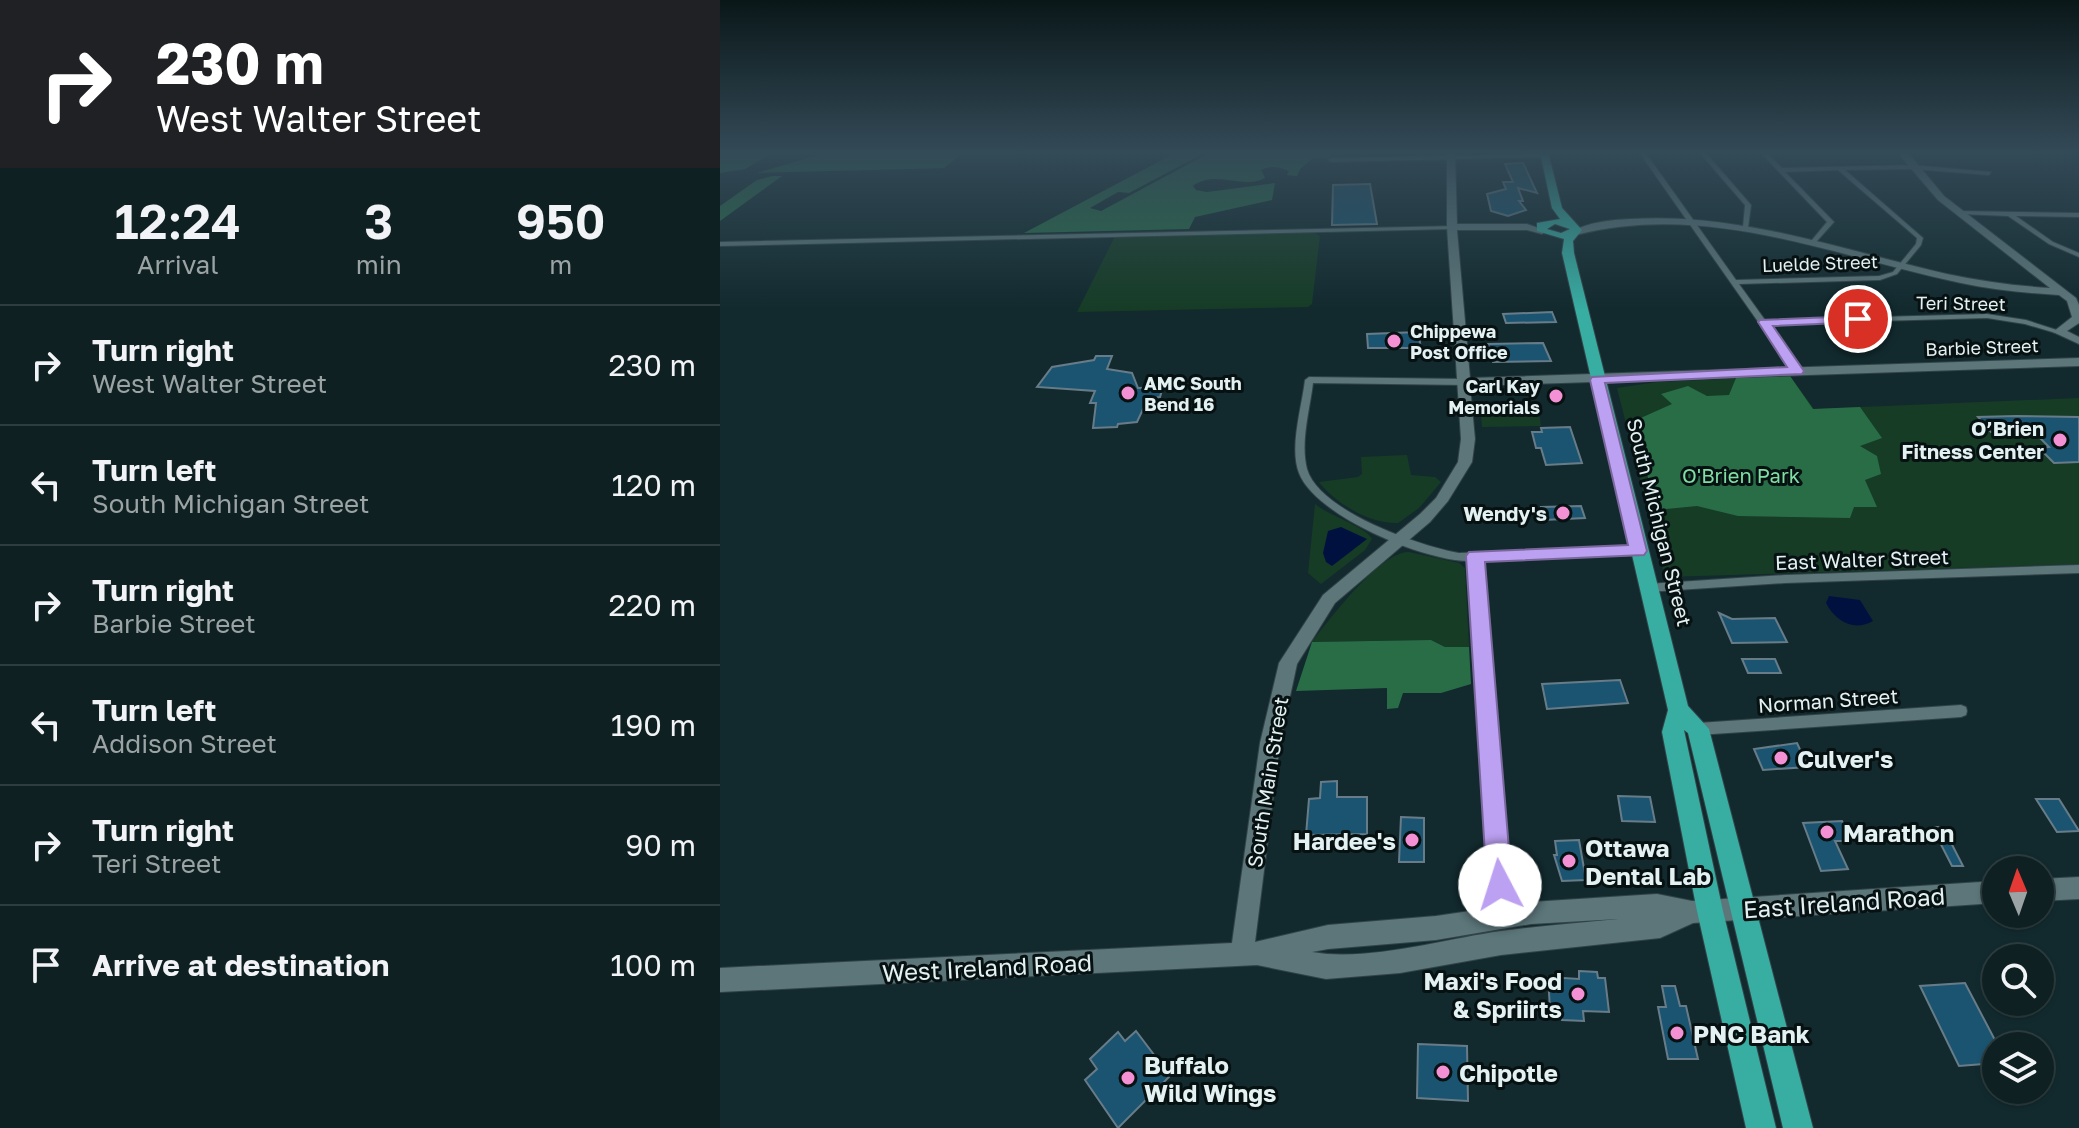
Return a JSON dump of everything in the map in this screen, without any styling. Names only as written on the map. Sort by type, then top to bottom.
[{"type":"main road","points":[[1556,205],[1572,228]]},
{"type":"main road","points":[[1545,227],[1557,208]]},
{"type":"main road","points":[[1545,227],[1572,228]]},
{"type":"main road","points":[[1545,227],[1568,253]]},
{"type":"main road","name":"South Michigan Street","points":[[1572,228],[1568,253],[1679,710],[1673,732],[1701,912],[1761,1128]]},
{"type":"main road","points":[[1679,710],[1698,729],[1798,1128]]},
{"type":"street","name":"South Main Street","points":[[1248,954],[1270,743],[1288,663],[1329,599],[1441,501],[1465,462],[1468,439],[1465,382],[1451,205]]},
{"type":"street","points":[[1682,205],[1797,371]]},
{"type":"street","points":[[1746,227],[1748,205]]},
{"type":"street","points":[[1814,205],[1831,222],[1814,241]]},
{"type":"street","points":[[1881,205],[1920,238],[1919,244],[1902,265]]},
{"type":"street","points":[[1951,205],[2076,305],[2078,318],[2059,332],[2079,341]]},
{"type":"street","points":[[1451,210],[1466,221],[1494,226]]},
{"type":"street","points":[[2007,212],[2051,243],[2079,255]]},
{"type":"street","points":[[1961,213],[2079,215]]},
{"type":"street","points":[[1572,228],[1633,222],[1694,221],[1746,227],[1814,241],[1959,280],[2063,292]]},
{"type":"street","points":[[720,244],[1545,227]]},
{"type":"street","name":"Luelde Street","points":[[1736,282],[1880,278],[1892,275],[1902,265]]},
{"type":"street","points":[[2008,288],[2048,281]]},
{"type":"street","name":"Teri Street","points":[[1764,322],[1987,316],[2026,322],[2059,332]]},
{"type":"street","name":"Barbie Street","points":[[1402,538],[1335,509],[1309,484],[1302,462],[1309,380],[1597,380],[2079,362]]},
{"type":"street","points":[[1402,538],[1443,554],[1475,556],[1638,551]]},
{"type":"street","points":[[1475,556],[1502,917]]},
{"type":"street","name":"East Walter Street","points":[[1647,588],[1785,579],[2079,569]]},
{"type":"street","name":"Norman Street","points":[[1698,729],[1961,711]]},
{"type":"street","points":[[2054,889],[2079,888]]},
{"type":"street","name":"East Ireland Road","points":[[1701,912],[1982,893]]},
{"type":"street","name":"West Ireland Road","points":[[720,980],[1248,954],[1328,937],[1436,928],[1502,917],[1657,905],[1701,912]]},
{"type":"street","name":"West Ireland Road","points":[[1248,954],[1326,967],[1400,961],[1501,943],[1660,926],[1701,912]]},
{"type":"green space","points":[[722,205],[743,205],[720,221]]},
{"type":"green space","points":[[1078,205],[1096,205],[1090,208],[1101,211],[1113,205],[1251,205],[1195,217],[1189,229],[1024,233]]},
{"type":"green space","points":[[1313,232],[1320,236],[1312,304],[1308,307],[1077,312],[1114,238]]},
{"type":"green space","name":"O'Brien Park","points":[[1790,376],[1814,409],[2079,398],[2079,564],[1665,577],[1617,388],[1657,382]]},
{"type":"green space","points":[[1790,376],[1813,409],[1860,407],[1882,438],[1860,446],[1877,456],[1881,474],[1865,480],[1877,507],[1854,507],[1850,518],[1738,516],[1697,506],[1656,510],[1634,421],[1672,404],[1661,394],[1688,386],[1707,396],[1729,395],[1736,378]]},
{"type":"green space","points":[[1538,405],[1541,426],[1482,427],[1480,407]]},
{"type":"green space","points":[[1407,455],[1411,475],[1435,477],[1441,482],[1419,508],[1398,523],[1376,520],[1354,511],[1319,482],[1358,477],[1362,474],[1361,457]]},
{"type":"green space","points":[[1315,504],[1362,530],[1372,539],[1365,550],[1321,584],[1308,573]]},
{"type":"green space","points":[[1409,552],[1459,563],[1465,568],[1469,647],[1445,647],[1431,640],[1312,642],[1370,574],[1397,555]]},
{"type":"green space","points":[[1431,640],[1445,647],[1469,647],[1471,684],[1441,693],[1403,693],[1398,708],[1387,709],[1387,688],[1296,691],[1312,642]]},
{"type":"shaded area","points":[[1341,527],[1367,539],[1332,566],[1326,562],[1323,553],[1328,531]]},
{"type":"shaded area","points":[[1829,596],[1860,600],[1873,621],[1852,625],[1840,620],[1826,603]]},
{"type":"building","points":[[1333,205],[1374,205],[1377,224],[1332,225]]},
{"type":"building","points":[[1490,205],[1522,205],[1526,210],[1508,216],[1491,211]]},
{"type":"building","points":[[1552,312],[1556,322],[1506,323],[1503,314]]},
{"type":"building","name":"Chippewa Post Office","points":[[1418,332],[1421,348],[1368,348],[1367,334]]},
{"type":"building","points":[[1543,343],[1551,361],[1493,362],[1488,344]]},
{"type":"building","name":"AMC South Bend 16","points":[[1096,356],[1112,356],[1107,369],[1132,373],[1138,388],[1163,387],[1160,397],[1153,398],[1150,407],[1144,407],[1137,422],[1093,428],[1096,403],[1090,403],[1095,391],[1037,387],[1052,367],[1094,360]]},
{"type":"building","name":"O’Brien Fitness Center","points":[[1978,417],[2079,417],[2079,462],[2054,463],[2039,448],[2049,447],[2033,431],[1991,432]]},
{"type":"building","points":[[1570,427],[1582,463],[1546,465],[1541,448],[1536,448],[1532,432],[1542,432],[1541,428]]},
{"type":"building","name":"Wendy's","points":[[1581,506],[1585,518],[1544,520],[1541,507]]},
{"type":"building","points":[[1719,613],[1732,619],[1775,618],[1787,642],[1732,643]]},
{"type":"building","points":[[1742,659],[1775,659],[1781,673],[1748,673]]},
{"type":"building","points":[[1620,680],[1628,703],[1547,709],[1542,684]]},
{"type":"building","name":"Culver's","points":[[1797,743],[1808,767],[1763,770],[1754,749]]},
{"type":"building","points":[[1337,781],[1337,797],[1367,797],[1367,834],[1306,835],[1309,799],[1320,798],[1321,782]]},
{"type":"building","points":[[1618,796],[1650,797],[1655,822],[1622,821]]},
{"type":"building","points":[[2036,799],[2059,799],[2079,831],[2057,832]]},
{"type":"building","name":"Hardee's","points":[[1401,817],[1424,818],[1424,862],[1399,862]]},
{"type":"building","points":[[1842,821],[1851,841],[1835,841],[1848,869],[1821,871],[1803,823]]},
{"type":"building","points":[[1932,827],[1943,827],[1963,866],[1952,866]]},
{"type":"building","name":"Ottawa Dental Lab","points":[[1579,840],[1586,880],[1562,881],[1554,855],[1557,855],[1555,841]]},
{"type":"building","name":"Maxi's Food & Spriirts","points":[[1579,971],[1597,972],[1598,978],[1605,978],[1609,1012],[1583,1011],[1584,1021],[1562,1020],[1561,1009],[1550,1009],[1548,977],[1579,979]]},
{"type":"building","points":[[1965,983],[1991,1032],[1982,1032],[1982,1064],[1959,1066],[1920,986]]},
{"type":"building","name":"PNC Bank","points":[[1662,986],[1675,986],[1680,1006],[1686,1006],[1698,1059],[1668,1059],[1658,1007],[1666,1007]]},
{"type":"building","name":"Buffalo Wild Wings","points":[[1136,1031],[1170,1076],[1118,1128],[1085,1080],[1097,1069],[1090,1059],[1118,1032],[1125,1041]]},
{"type":"building","name":"Chipotle","points":[[1418,1044],[1467,1046],[1468,1101],[1417,1098]]},
{"type":"place","name":"Chippewa Post Office","points":[[1394,341]]},
{"type":"place","name":"AMC South Bend 16","points":[[1128,393]]},
{"type":"place","name":"Carl Kay Memorials","points":[[1556,396]]},
{"type":"place","name":"O’Brien Fitness Center","points":[[2060,440]]},
{"type":"place","name":"Wendy's","points":[[1563,513]]},
{"type":"place","name":"Culver's","points":[[1781,758]]},
{"type":"place","name":"Marathon","points":[[1827,832]]},
{"type":"place","name":"Hardee's","points":[[1412,840]]},
{"type":"place","name":"Ottawa Dental Lab","points":[[1569,861]]},
{"type":"place","name":"Maxi's Food & Spriirts","points":[[1578,994]]},
{"type":"place","name":"PNC Bank","points":[[1677,1033]]},
{"type":"place","name":"Chipotle","points":[[1443,1072]]},
{"type":"place","name":"Buffalo Wild Wings","points":[[1128,1078]]},
{"type":"route","points":[[1500,885],[1475,556],[1638,551],[1597,380],[1797,371],[1764,322],[1858,319]]}]
